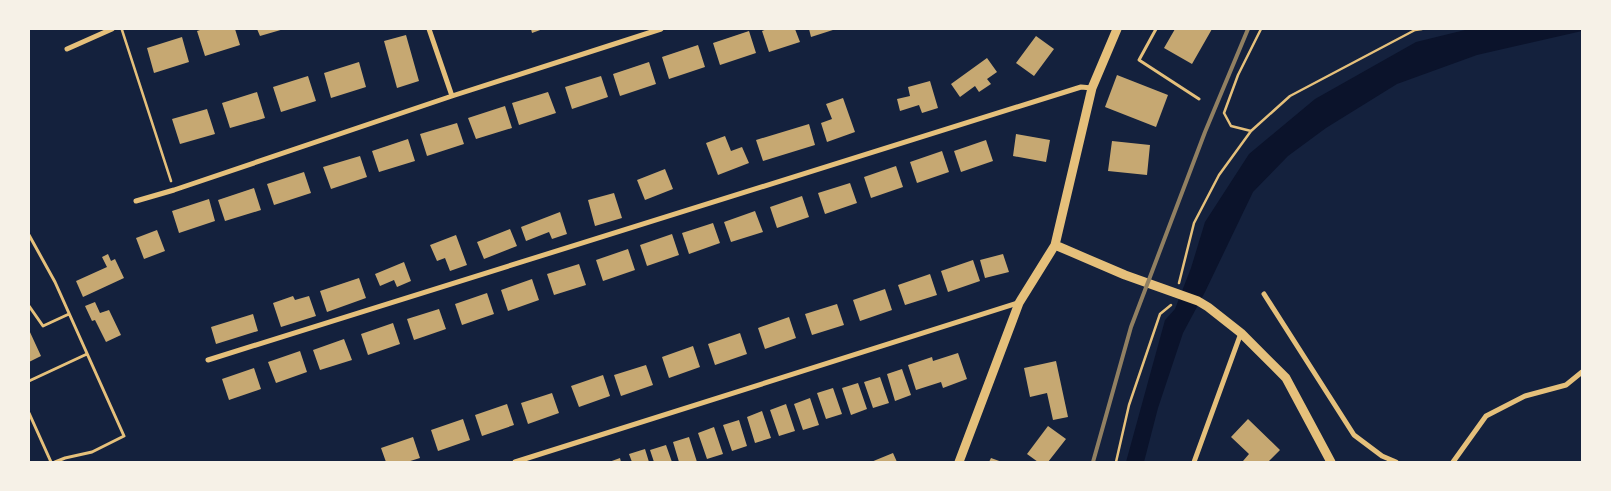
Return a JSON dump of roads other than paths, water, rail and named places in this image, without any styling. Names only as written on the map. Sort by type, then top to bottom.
[{"type":"street","points":[[67,49],[112,29]]},
{"type":"street","points":[[429,29],[452,96]]},
{"type":"street","points":[[136,201],[661,29]]},
{"type":"street","points":[[959,462],[1019,303],[1055,245],[1092,88],[1117,29]]},
{"type":"street","points":[[208,360],[1081,87],[1092,88]]},
{"type":"street","points":[[1055,245],[1125,275],[1208,307],[1241,333],[1286,378],[1331,462]]},
{"type":"street","points":[[1264,294],[1354,435],[1382,456],[1396,462]]},
{"type":"street","points":[[515,462],[1019,303]]},
{"type":"street","points":[[1194,462],[1241,333]]},
{"type":"street","points":[[1452,462],[1486,416],[1525,396],[1566,385],[1582,372]]},
{"type":"lane","points":[[1156,29],[1139,60],[1199,99]]},
{"type":"lane","points":[[29,235],[55,282],[124,436],[92,452],[55,462]]},
{"type":"lane","points":[[29,306],[43,326],[69,314]]},
{"type":"lane","points":[[29,381],[87,354]]},
{"type":"lane","points":[[29,413],[51,462]]},
{"type":"water","points":[[1469,29],[1582,29],[1582,31],[1477,55],[1397,84],[1326,128],[1288,156],[1253,192],[1183,333],[1158,408],[1144,462],[1126,462],[1165,320],[1175,309],[1191,268],[1205,222],[1249,154],[1315,99],[1416,42]]},
{"type":"railway","points":[[1093,462],[1131,327],[1205,132],[1248,29]]}]
